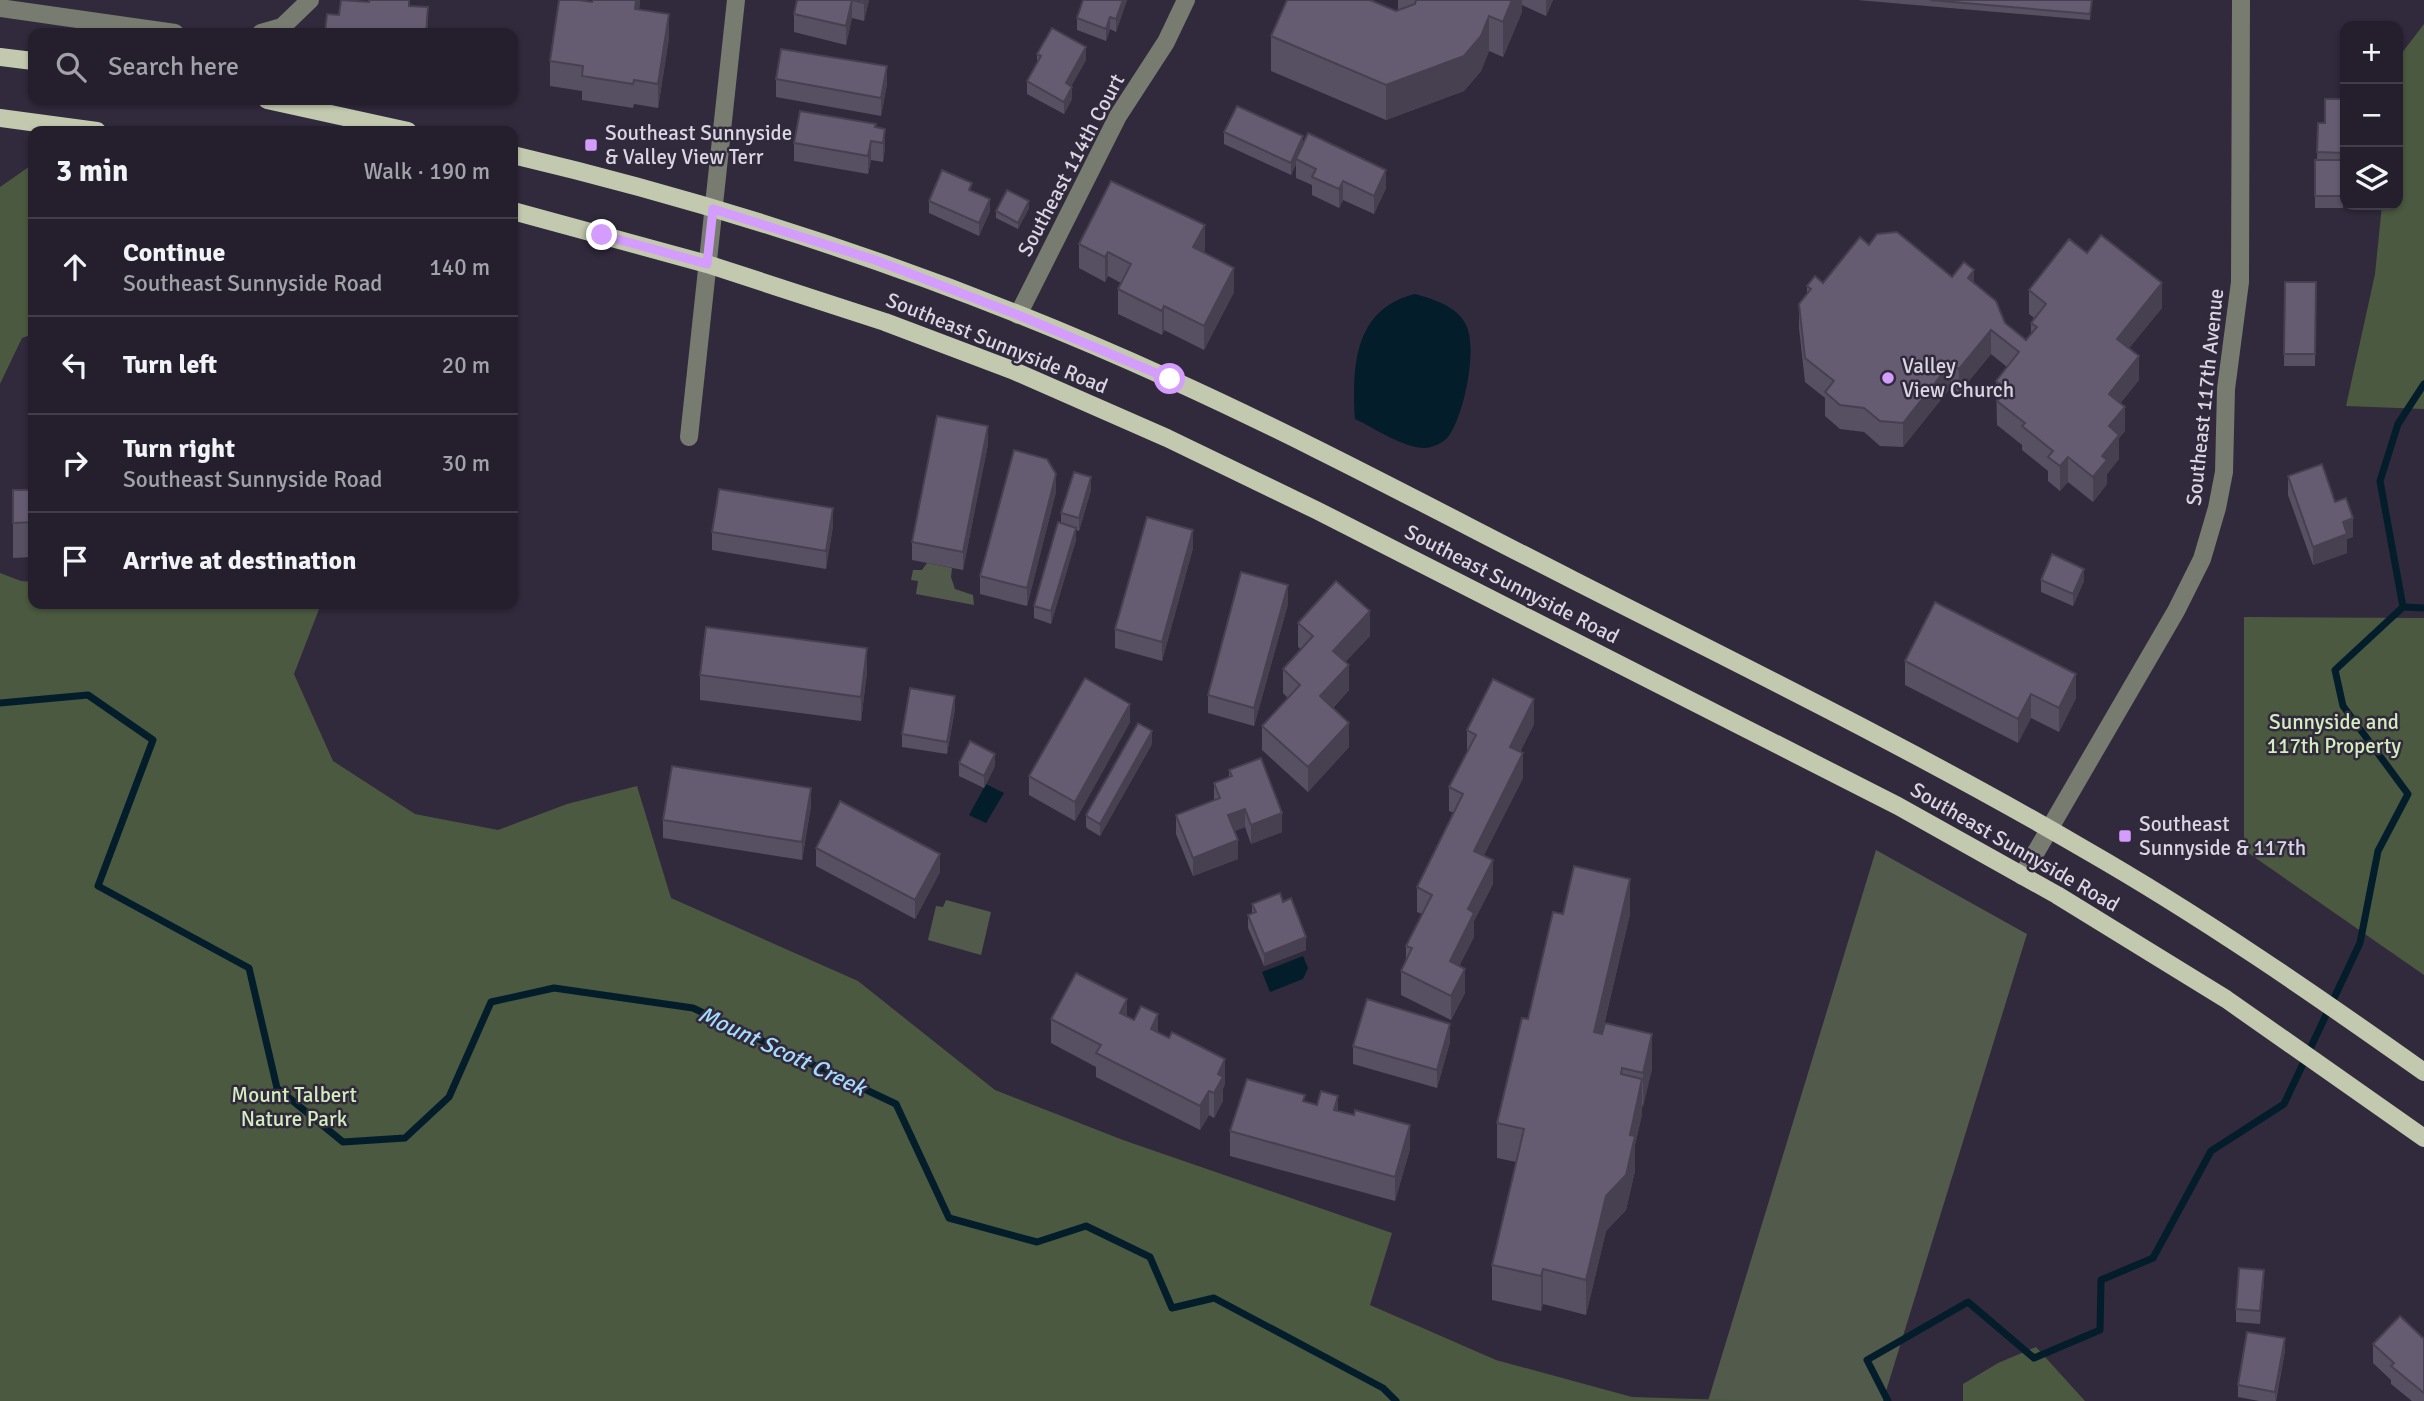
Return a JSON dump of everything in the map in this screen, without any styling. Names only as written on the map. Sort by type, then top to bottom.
[{"type":"main road","points":[[0,57],[28,60]]},
{"type":"main road","points":[[290,105],[385,126]]},
{"type":"main road","points":[[0,118],[60,126]]},
{"type":"main road","name":"Southeast Sunnyside Road","points":[[518,156],[606,178],[840,248],[1018,315],[1170,379],[1335,459],[1909,751],[2049,829],[2178,906],[2424,1072]]},
{"type":"main road","name":"Southeast Sunnyside Road","points":[[518,212],[707,264],[898,326],[1012,370],[1167,438],[1328,516],[1898,806],[2022,876],[2226,999],[2424,1138]]},
{"type":"street","points":[[278,28],[310,0]]},
{"type":"street","points":[[689,437],[736,0]]},
{"type":"street","name":"Southeast 114th Court","points":[[1018,315],[1118,116],[1166,42],[1186,0]]},
{"type":"street","name":"Southeast 117th Avenue","points":[[2022,876],[2176,611],[2202,559],[2217,508],[2224,472],[2226,389],[2240,282],[2241,0]]},
{"type":"street","points":[[0,8],[140,28]]},
{"type":"green space","points":[[2424,24],[2424,409],[2346,406],[2375,274],[2381,210],[2403,210],[2403,51]]},
{"type":"green space","points":[[28,167],[28,336],[22,338],[0,384],[0,187]]},
{"type":"green space","points":[[927,563],[952,568],[951,577],[955,589],[973,595],[974,605],[916,594],[918,581],[911,580],[913,570],[922,570]]},
{"type":"green space","name":"Mount Talbert Nature Park","points":[[0,573],[28,582],[28,609],[319,609],[294,674],[333,761],[415,814],[498,830],[567,804],[637,786],[671,898],[858,981],[995,1090],[1123,1140],[1392,1233],[1370,1305],[1496,1360],[1632,1397],[1761,1401],[0,1401]]},
{"type":"green space","name":"Sunnyside and 117th Property","points":[[2244,617],[2424,618],[2424,975],[2244,850]]},
{"type":"green space","points":[[1876,850],[2027,934],[1883,1401],[1708,1401]]},
{"type":"green space","points":[[946,900],[991,912],[981,955],[928,940],[936,906],[943,907]]},
{"type":"green space","points":[[2036,1347],[2085,1401],[1963,1401],[1963,1384],[1998,1363]]},
{"type":"water","points":[[1415,294],[1456,312],[1465,323],[1470,348],[1468,381],[1454,427],[1443,441],[1424,448],[1398,441],[1355,419],[1357,360],[1368,326],[1379,312]]},
{"type":"water","points":[[986,784],[1004,793],[986,823],[969,815]]},
{"type":"water","points":[[1303,956],[1308,968],[1303,979],[1270,992],[1262,972]]},
{"type":"building","points":[[341,0],[409,0],[409,6],[428,7],[426,28],[326,28],[327,14],[339,15]]},
{"type":"building","points":[[559,0],[636,0],[635,9],[669,14],[658,84],[634,80],[633,84],[582,76],[583,66],[550,61]]},
{"type":"building","points":[[797,0],[852,0],[846,26],[794,14]]},
{"type":"building","points":[[1083,0],[1123,0],[1116,19],[1110,17],[1106,29],[1077,18]]},
{"type":"building","points":[[1287,0],[1370,0],[1396,11],[1415,4],[1416,0],[1512,0],[1503,22],[1489,16],[1481,36],[1464,56],[1386,85],[1271,36]]},
{"type":"building","points":[[1930,0],[2092,0],[2090,14]]},
{"type":"building","points":[[1052,28],[1086,47],[1066,83],[1072,87],[1064,102],[1027,81],[1041,56],[1037,54]]},
{"type":"building","points":[[781,49],[887,66],[881,98],[776,79]]},
{"type":"building","points":[[2325,99],[2340,99],[2340,153],[2317,152],[2318,123],[2325,123]]},
{"type":"building","points":[[1237,106],[1303,136],[1291,163],[1224,132]]},
{"type":"building","points":[[800,111],[876,124],[875,127],[885,129],[883,143],[871,141],[868,156],[794,143]]},
{"type":"building","points":[[1308,133],[1386,170],[1374,196],[1343,181],[1339,189],[1312,177],[1316,169],[1296,159]]},
{"type":"building","points":[[2315,160],[2340,160],[2340,196],[2315,196]]},
{"type":"building","points":[[942,170],[972,183],[969,190],[990,199],[979,223],[929,201]]},
{"type":"building","points":[[1111,181],[1205,225],[1193,247],[1234,268],[1204,326],[1164,306],[1162,311],[1118,289],[1131,264],[1108,252],[1105,257],[1079,244]]},
{"type":"building","points":[[1007,190],[1029,201],[1018,223],[996,211]]},
{"type":"building","name":"Valley View Church","points":[[1897,232],[1952,277],[1964,262],[1974,270],[1968,278],[1996,301],[2005,323],[2026,340],[2037,327],[2031,323],[2046,304],[2029,290],[2069,239],[2087,253],[2101,235],[2162,283],[2117,339],[2139,356],[2109,394],[2125,407],[2109,426],[2119,435],[2102,456],[2107,460],[2093,477],[2068,457],[2060,466],[2048,457],[2053,451],[2022,426],[2025,423],[1997,401],[2007,389],[1996,381],[2019,352],[1991,330],[1959,369],[1951,363],[1903,423],[1880,421],[1864,408],[1840,405],[1825,392],[1834,381],[1805,358],[1799,304],[1811,289],[1807,286],[1815,276],[1823,283],[1860,237],[1869,245],[1877,234]]},
{"type":"building","points":[[2285,282],[2316,282],[2315,354],[2284,354]]},
{"type":"building","points":[[937,416],[988,426],[963,552],[912,542]]},
{"type":"building","points":[[1014,450],[1047,459],[1056,474],[1027,588],[980,576]]},
{"type":"building","points":[[2322,464],[2335,502],[2346,498],[2353,518],[2343,522],[2347,534],[2313,547],[2288,476]]},
{"type":"building","points":[[1074,472],[1091,477],[1079,518],[1061,513]]},
{"type":"building","points":[[719,489],[833,508],[826,551],[712,532]]},
{"type":"building","points":[[13,490],[28,490],[28,522],[13,523]]},
{"type":"building","points":[[1147,517],[1193,530],[1162,642],[1115,629]]},
{"type":"building","points":[[1058,522],[1076,528],[1051,611],[1034,606]]},
{"type":"building","points":[[2052,554],[2084,569],[2073,594],[2041,580]]},
{"type":"building","points":[[1241,572],[1288,585],[1254,708],[1208,695]]},
{"type":"building","points":[[1336,581],[1370,611],[1333,651],[1349,665],[1320,696],[1349,723],[1308,767],[1262,726],[1300,685],[1283,669],[1313,636],[1298,623]]},
{"type":"building","points":[[1935,602],[2076,674],[2059,708],[2031,694],[2018,719],[1905,661]]},
{"type":"building","points":[[706,627],[867,648],[861,697],[700,675]]},
{"type":"building","points":[[1085,678],[1130,704],[1075,802],[1029,776]]},
{"type":"building","points":[[1493,679],[1534,699],[1510,747],[1523,753],[1474,851],[1493,860],[1468,909],[1474,913],[1450,961],[1465,969],[1451,996],[1401,971],[1412,948],[1406,946],[1432,895],[1417,887],[1463,794],[1449,787],[1476,735],[1467,730]]},
{"type":"building","points":[[910,688],[955,696],[947,742],[902,734]]},
{"type":"building","points":[[1138,723],[1152,731],[1100,824],[1086,815]]},
{"type":"building","points":[[970,741],[995,754],[984,776],[959,763]]},
{"type":"building","points":[[1261,758],[1282,813],[1251,825],[1245,809],[1228,815],[1238,840],[1193,858],[1176,815],[1220,798],[1214,783],[1232,776],[1229,770]]},
{"type":"building","points":[[672,766],[811,788],[802,842],[663,820]]},
{"type":"building","points":[[840,801],[940,854],[915,900],[816,848]]},
{"type":"building","points":[[1574,866],[1630,879],[1594,1032],[1602,1034],[1605,1023],[1652,1034],[1643,1073],[1622,1068],[1621,1074],[1642,1079],[1630,1135],[1635,1136],[1626,1175],[1606,1196],[1586,1280],[1543,1269],[1541,1276],[1492,1265],[1524,1129],[1497,1123],[1522,1018],[1528,1019],[1553,912],[1563,914]]},
{"type":"building","points":[[1280,893],[1283,902],[1291,898],[1306,937],[1264,954],[1248,915],[1256,912],[1252,904]]},
{"type":"building","points":[[1076,973],[1127,999],[1120,1013],[1134,1020],[1141,1006],[1158,1014],[1151,1029],[1169,1038],[1172,1032],[1225,1059],[1218,1074],[1223,1077],[1214,1093],[1209,1091],[1200,1106],[1096,1053],[1101,1045],[1051,1019]]},
{"type":"building","points":[[1367,999],[1450,1024],[1437,1070],[1353,1046]]},
{"type":"building","points":[[1247,1079],[1305,1095],[1303,1101],[1317,1105],[1321,1091],[1338,1096],[1334,1110],[1354,1115],[1355,1110],[1410,1125],[1395,1177],[1230,1131]]},
{"type":"building","points":[[2239,1268],[2264,1270],[2260,1311],[2236,1309]]},
{"type":"building","points":[[2400,1316],[2424,1339],[2424,1393],[2391,1366],[2394,1363],[2373,1344]]},
{"type":"building","points":[[2247,1332],[2285,1338],[2275,1392],[2238,1385]]},
{"type":"waterway","name":"Mount Scott Creek","points":[[1888,1401],[1867,1360],[1968,1302],[2034,1358],[2100,1330],[2101,1280],[2153,1258],[2211,1151],[2284,1104],[2360,943],[2378,851],[2408,794],[2343,706],[2335,670],[2403,607],[2380,481],[2398,424],[2424,384]]},
{"type":"waterway","points":[[2403,607],[2424,608]]},
{"type":"waterway","name":"Mount Scott Creek","points":[[0,703],[88,695],[153,740],[98,886],[249,968],[277,1088],[343,1142],[405,1138],[449,1097],[491,1002],[554,988],[693,1008],[896,1104],[949,1218],[1037,1242],[1086,1226],[1150,1257],[1172,1308],[1214,1298],[1383,1388],[1396,1401]]},
{"type":"place","name":"Southeast Sunnyside & Valley View Terr","points":[[591,145]]},
{"type":"place","name":"Valley View Church","points":[[1888,378]]},
{"type":"place","name":"Southeast Sunnyside & 117th","points":[[2125,836]]},
{"type":"route","points":[[602,235],[707,264],[713,209],[875,260],[1018,315],[1170,379]]}]
